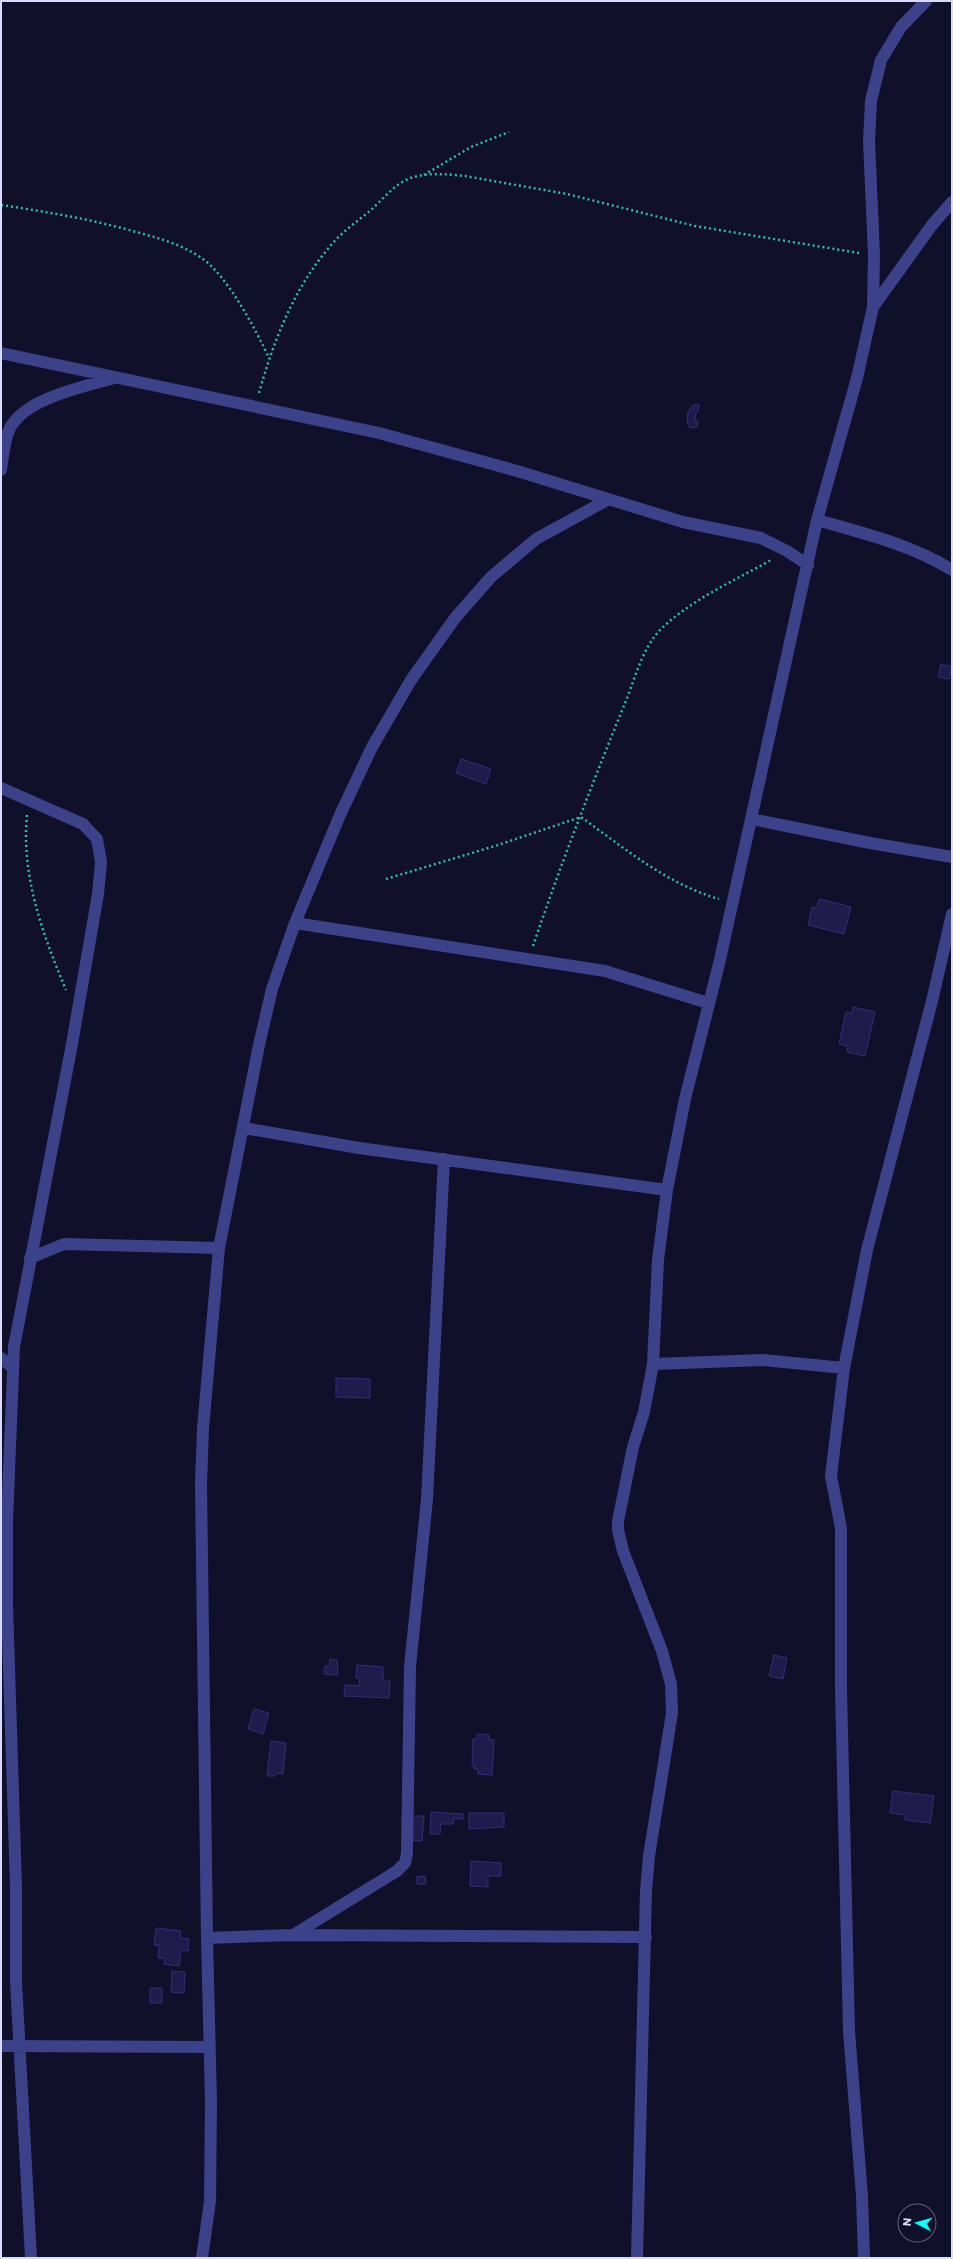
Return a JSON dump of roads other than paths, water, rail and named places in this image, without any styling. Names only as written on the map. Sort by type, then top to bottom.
[{"type":"street","points":[[637,2258],[649,1856],[672,1713],[671,1684],[662,1651],[623,1551],[618,1530],[618,1521],[634,1447],[644,1412],[653,1364],[658,1260],[667,1190],[685,1100],[733,904],[817,520],[857,378],[873,307],[874,255],[869,141],[871,101],[881,60],[901,27],[926,1]]},
{"type":"street","points":[[873,307],[932,225],[952,202]]},
{"type":"street","points":[[1,353],[255,408],[379,433],[517,471],[683,522],[761,538],[787,551],[808,565]]},
{"type":"street","points":[[1,470],[10,428],[24,412],[56,396],[114,378]]},
{"type":"street","points":[[202,2258],[210,2201],[211,2102],[207,1938],[201,1484],[203,1428],[219,1248],[230,1185],[244,1128],[272,989],[295,923],[340,815],[372,747],[411,680],[454,618],[491,577],[536,539],[609,499]]},
{"type":"street","points":[[817,520],[880,538],[934,559],[952,570]]},
{"type":"street","points":[[1,788],[83,824],[92,833],[98,845],[101,862],[98,894],[16,1330],[13,1368],[7,1521],[7,1604],[19,2046],[31,2258]]},
{"type":"street","points":[[752,819],[870,843],[952,857]]},
{"type":"street","points":[[864,2258],[862,2196],[849,2031],[841,1689],[841,1528],[831,1476],[844,1368],[867,1250],[932,1001],[952,914]]},
{"type":"street","points":[[295,923],[605,970],[708,1004]]},
{"type":"street","points":[[244,1128],[359,1148],[667,1190]]},
{"type":"street","points":[[293,1935],[397,1871],[405,1863],[406,1858],[410,1667],[427,1499],[444,1159]]},
{"type":"street","points":[[30,1258],[64,1244],[219,1248]]},
{"type":"street","points":[[1,1358],[13,1368]]},
{"type":"street","points":[[653,1364],[763,1360],[844,1368]]},
{"type":"street","points":[[207,1938],[293,1935],[646,1937]]},
{"type":"street","points":[[1,2046],[209,2047]]}]
